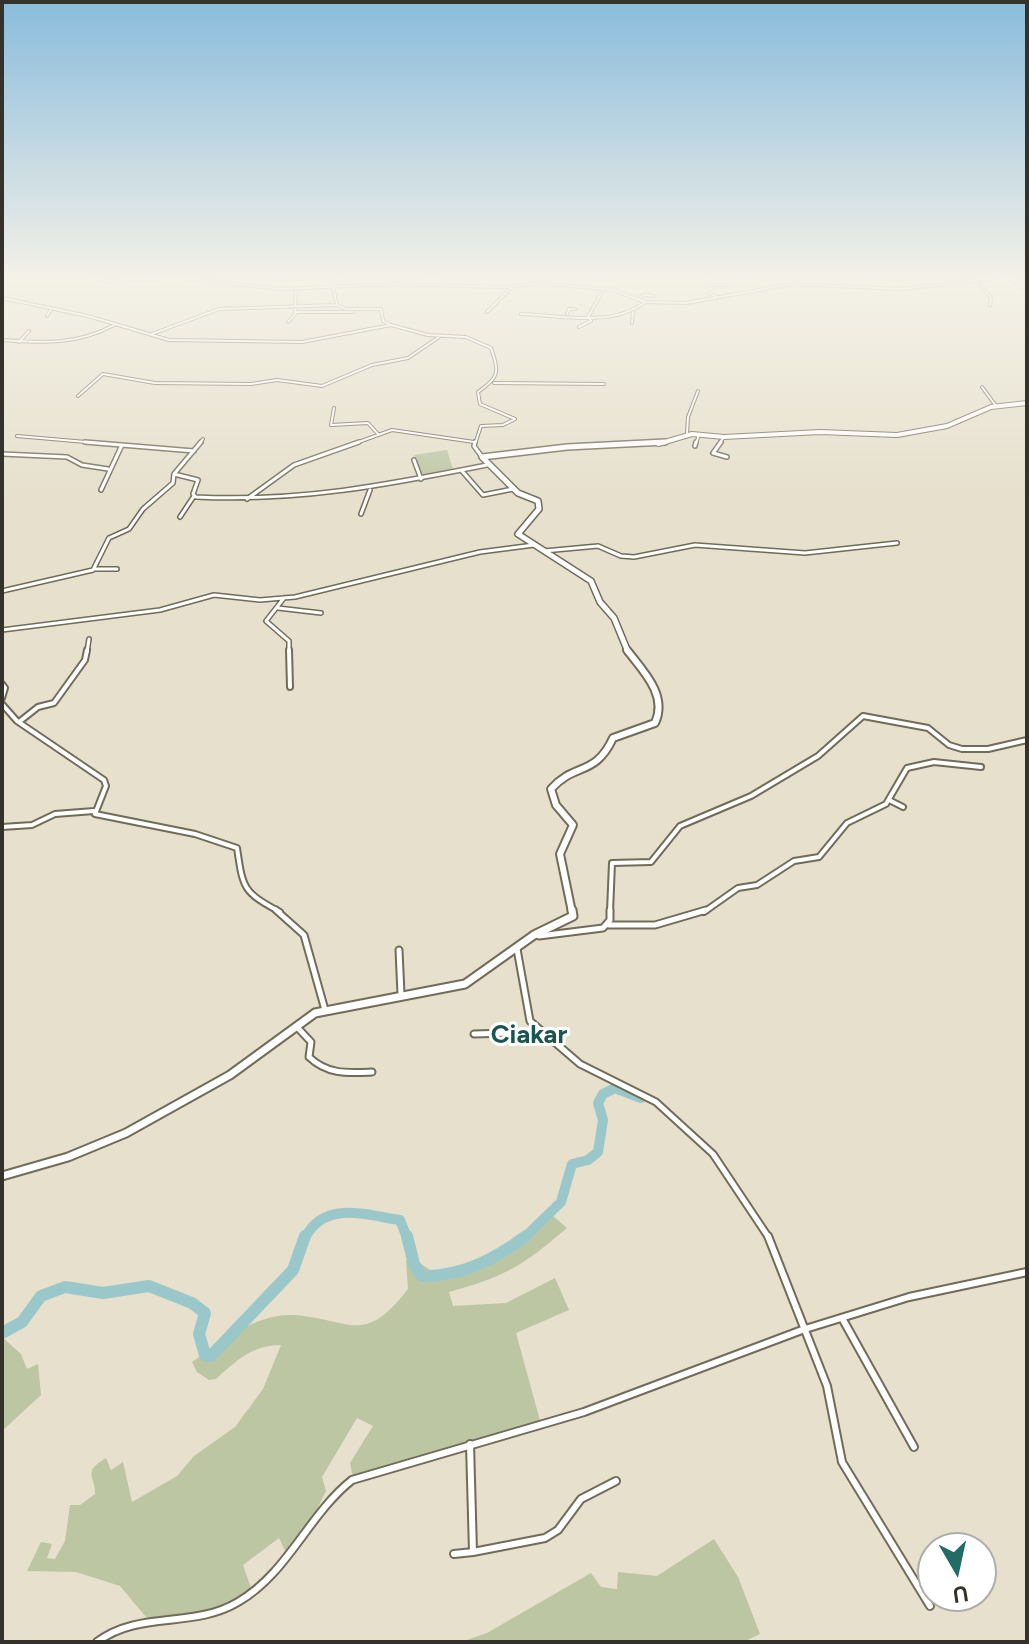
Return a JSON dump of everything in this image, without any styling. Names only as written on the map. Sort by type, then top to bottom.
[{"type":"street","points":[[78,396],[103,374],[159,383],[199,381],[253,384],[275,380],[322,386],[374,364],[408,358],[416,353]]},
{"type":"street","points":[[474,442],[481,425],[503,425],[515,419],[480,404],[478,392],[492,383],[499,372],[491,353]]},
{"type":"street","points":[[492,383],[581,381],[604,384]]},
{"type":"street","points":[[982,387],[996,406]]},
{"type":"street","points":[[687,434],[688,417],[698,391]]},
{"type":"street","points":[[194,496],[244,500],[370,490],[462,471],[484,461],[567,447],[657,444],[687,434],[724,437],[820,432],[897,435],[947,426],[996,406],[1027,403]]},
{"type":"street","points":[[334,408],[331,425],[368,423],[378,434]]},
{"type":"street","points":[[244,500],[294,465],[378,434],[394,430],[474,442]]},
{"type":"street","points":[[695,446],[699,434]]},
{"type":"street","points":[[17,436],[194,451]]},
{"type":"street","points":[[724,437],[713,453],[727,457]]},
{"type":"street","points":[[94,569],[109,538],[129,529],[143,508],[173,483],[174,474],[203,439]]},
{"type":"street","points":[[2,1176],[68,1157],[126,1133],[230,1075],[296,1026],[325,1010],[465,984],[529,939],[574,914],[560,854],[573,825],[556,805],[551,789],[559,780],[603,759],[613,738],[652,725],[658,717],[656,687],[622,644],[614,618],[600,602],[591,581],[518,532],[538,511],[540,504],[513,489],[484,461],[474,442]]},
{"type":"street","points":[[101,490],[108,469],[122,445]]},
{"type":"street","points":[[2,454],[69,458],[80,465],[108,469]]},
{"type":"street","points":[[414,460],[421,479]]},
{"type":"street","points":[[462,471],[483,495],[513,489]]},
{"type":"street","points":[[174,474],[198,480],[194,496],[180,517]]},
{"type":"street","points":[[361,514],[370,490]]},
{"type":"street","points":[[544,551],[602,546],[621,556],[634,557],[695,545],[805,553],[897,543]]},
{"type":"street","points":[[2,630],[160,610],[214,595],[284,598],[485,550],[535,545]]},
{"type":"street","points":[[2,591],[94,569],[117,569]]},
{"type":"street","points":[[284,598],[266,621],[289,641],[290,687]]},
{"type":"street","points":[[278,608],[321,613]]},
{"type":"street","points":[[19,722],[38,707],[54,703],[85,660],[89,639]]},
{"type":"street","points":[[2,684],[5,688],[2,701],[19,722],[104,780],[105,789],[94,811]]},
{"type":"street","points":[[529,939],[558,932],[591,931],[604,925],[610,920],[612,863],[651,862],[680,826],[751,796],[818,756],[863,716],[930,729],[949,745],[962,749],[988,749],[1027,740]]},
{"type":"street","points":[[604,925],[655,925],[711,910],[740,887],[757,885],[794,861],[821,856],[847,823],[885,806],[901,776],[912,766],[934,762],[981,767]]},
{"type":"street","points":[[889,800],[903,807]]},
{"type":"street","points":[[2,827],[32,825],[53,815],[94,811],[195,834],[237,848],[242,882],[248,895],[283,914],[304,935],[325,1010]]},
{"type":"street","points":[[517,949],[527,1015],[551,1041],[580,1064],[621,1081],[656,1102],[713,1154],[769,1238],[793,1293],[802,1330],[827,1386],[842,1462],[917,1585]]},
{"type":"street","points":[[399,950],[401,994]]},
{"type":"street","points":[[296,1026],[311,1041],[309,1057],[325,1070],[334,1074],[372,1072]]},
{"type":"street","points":[[474,1034],[508,1033],[551,1041]]},
{"type":"street","points":[[97,1642],[125,1623],[188,1620],[226,1610],[266,1577],[346,1483],[584,1412],[802,1330],[909,1297],[1027,1272]]},
{"type":"street","points":[[842,1318],[864,1353],[893,1420],[914,1447]]},
{"type":"street","points":[[470,1444],[473,1552]]},
{"type":"street","points":[[454,1554],[526,1545],[545,1538],[558,1531],[585,1497],[616,1481]]},
{"type":"green space","points":[[447,450],[454,472],[422,478],[414,455]]},
{"type":"green space","points":[[552,1215],[567,1228],[538,1252],[500,1275],[449,1292],[453,1306],[506,1303],[555,1278],[569,1310],[516,1333],[542,1428],[353,1478],[350,1463],[373,1426],[357,1418],[322,1477],[326,1491],[312,1519],[286,1553],[279,1538],[243,1565],[251,1588],[202,1616],[179,1620],[146,1617],[120,1586],[76,1572],[27,1571],[41,1542],[52,1544],[47,1558],[55,1559],[65,1541],[70,1505],[80,1505],[95,1494],[92,1471],[98,1463],[106,1458],[111,1470],[123,1462],[132,1502],[177,1476],[194,1456],[235,1427],[263,1389],[281,1345],[253,1351],[216,1379],[209,1380],[197,1372],[192,1362],[214,1346],[252,1324],[279,1316],[367,1324],[393,1307],[408,1289],[406,1260],[418,1262],[438,1275],[497,1250]]},
{"type":"green space","points":[[2,1337],[21,1354],[27,1369],[38,1364],[41,1395],[2,1431]]},
{"type":"green space","points":[[714,1539],[738,1577],[760,1634],[743,1642],[461,1642],[487,1633],[591,1573],[601,1587],[617,1589],[618,1572],[657,1576]]},
{"type":"waterway","points":[[524,1238],[561,1202],[572,1164],[588,1160],[598,1152],[603,1120],[598,1103],[603,1094],[615,1088],[641,1098]]},
{"type":"waterway","points":[[305,1238],[323,1218],[346,1213],[400,1220],[407,1238]]},
{"type":"waterway","points":[[2,1333],[22,1322],[41,1296],[65,1287],[103,1293],[149,1286],[192,1303],[205,1313],[199,1334],[205,1355],[211,1356],[293,1270],[305,1236]]},
{"type":"waterway","points":[[407,1236],[414,1264],[422,1276],[464,1270],[502,1252],[526,1236]]},
{"type":"district","name":"Ciakar","points":[[529,1035]]}]
